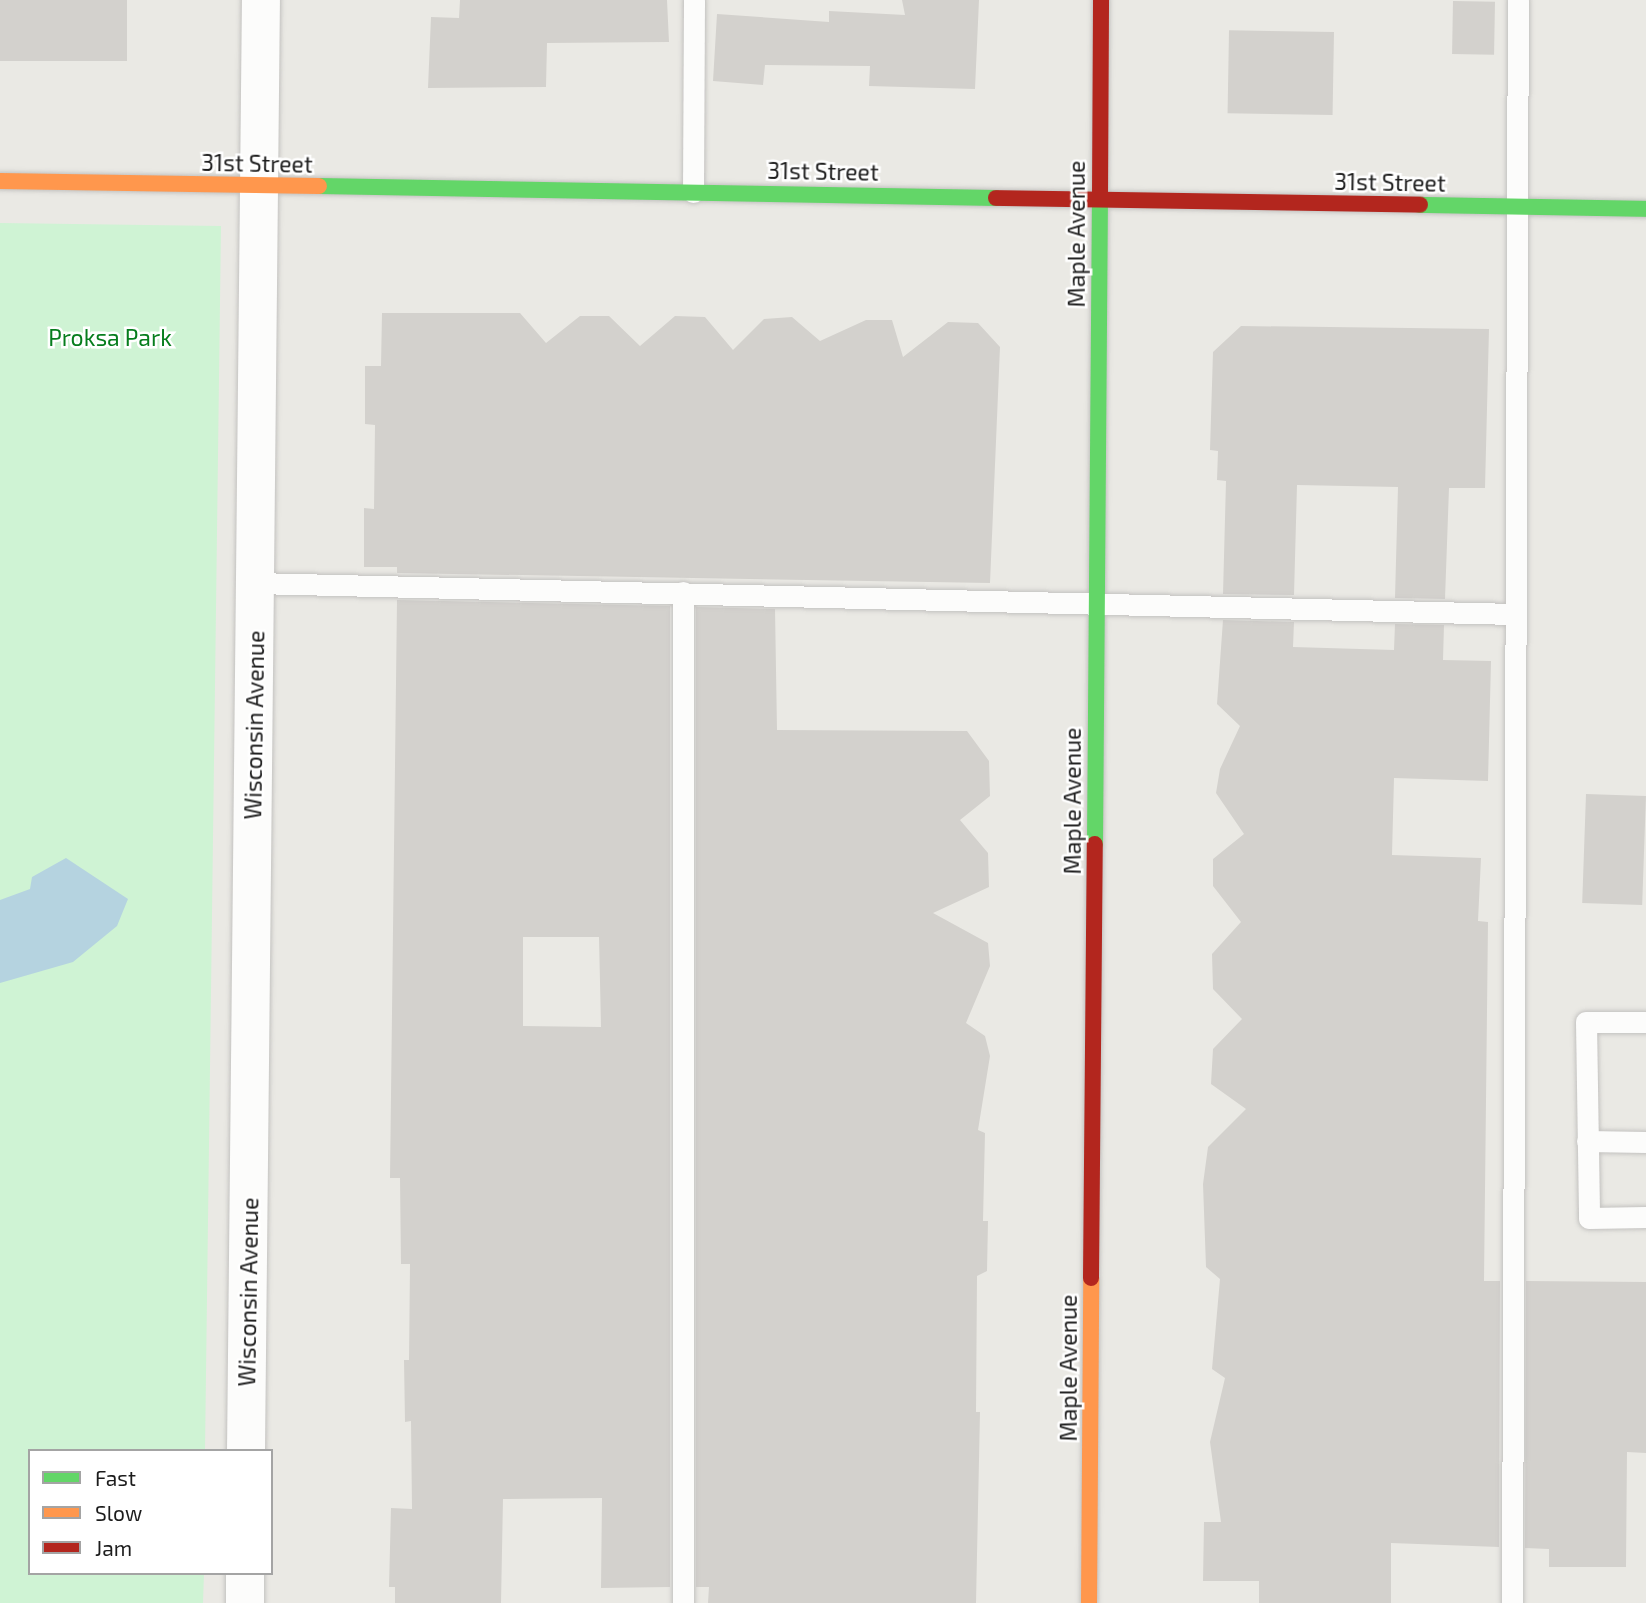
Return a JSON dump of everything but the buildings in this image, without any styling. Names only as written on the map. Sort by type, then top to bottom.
[{"type":"street","name":"Wisconsin Avenue","points":[[246,1449],[261,0]]},
{"type":"street","name":"Maple Avenue","points":[[1089,1603],[1101,0]]},
{"type":"street","name":"31st Street","points":[[0,181],[1646,209]]},
{"type":"street","points":[[245,1575],[245,1603]]},
{"type":"lane","points":[[692,191],[694,0]]},
{"type":"lane","points":[[1512,1603],[1518,0]]},
{"type":"lane","points":[[255,583],[1515,614]]},
{"type":"lane","points":[[683,592],[683,1603]]},
{"type":"lane","points":[[1646,1022],[1586,1022],[1588,1218],[1646,1217]]},
{"type":"lane","points":[[1587,1141],[1646,1142]]},
{"type":"green space","name":"Proksa Park","points":[[0,223],[221,226],[205,1449],[28,1449],[28,1575],[204,1575],[203,1603],[0,1603]]},
{"type":"water","points":[[66,858],[128,899],[117,926],[73,962],[0,983],[0,900],[30,889],[32,877]]},
{"type":"traffic: fast","points":[[319,186],[996,198]]},
{"type":"traffic: fast","points":[[1095,844],[1100,196]]},
{"type":"traffic: fast","points":[[1420,205],[1646,209]]},
{"type":"traffic: slow","points":[[0,181],[319,186]]},
{"type":"traffic: slow","points":[[1089,1603],[1091,1278]]},
{"type":"traffic: jam","points":[[1100,196],[1101,0]]},
{"type":"traffic: jam","points":[[996,198],[1420,205]]},
{"type":"traffic: jam","points":[[1091,1278],[1095,844]]}]
